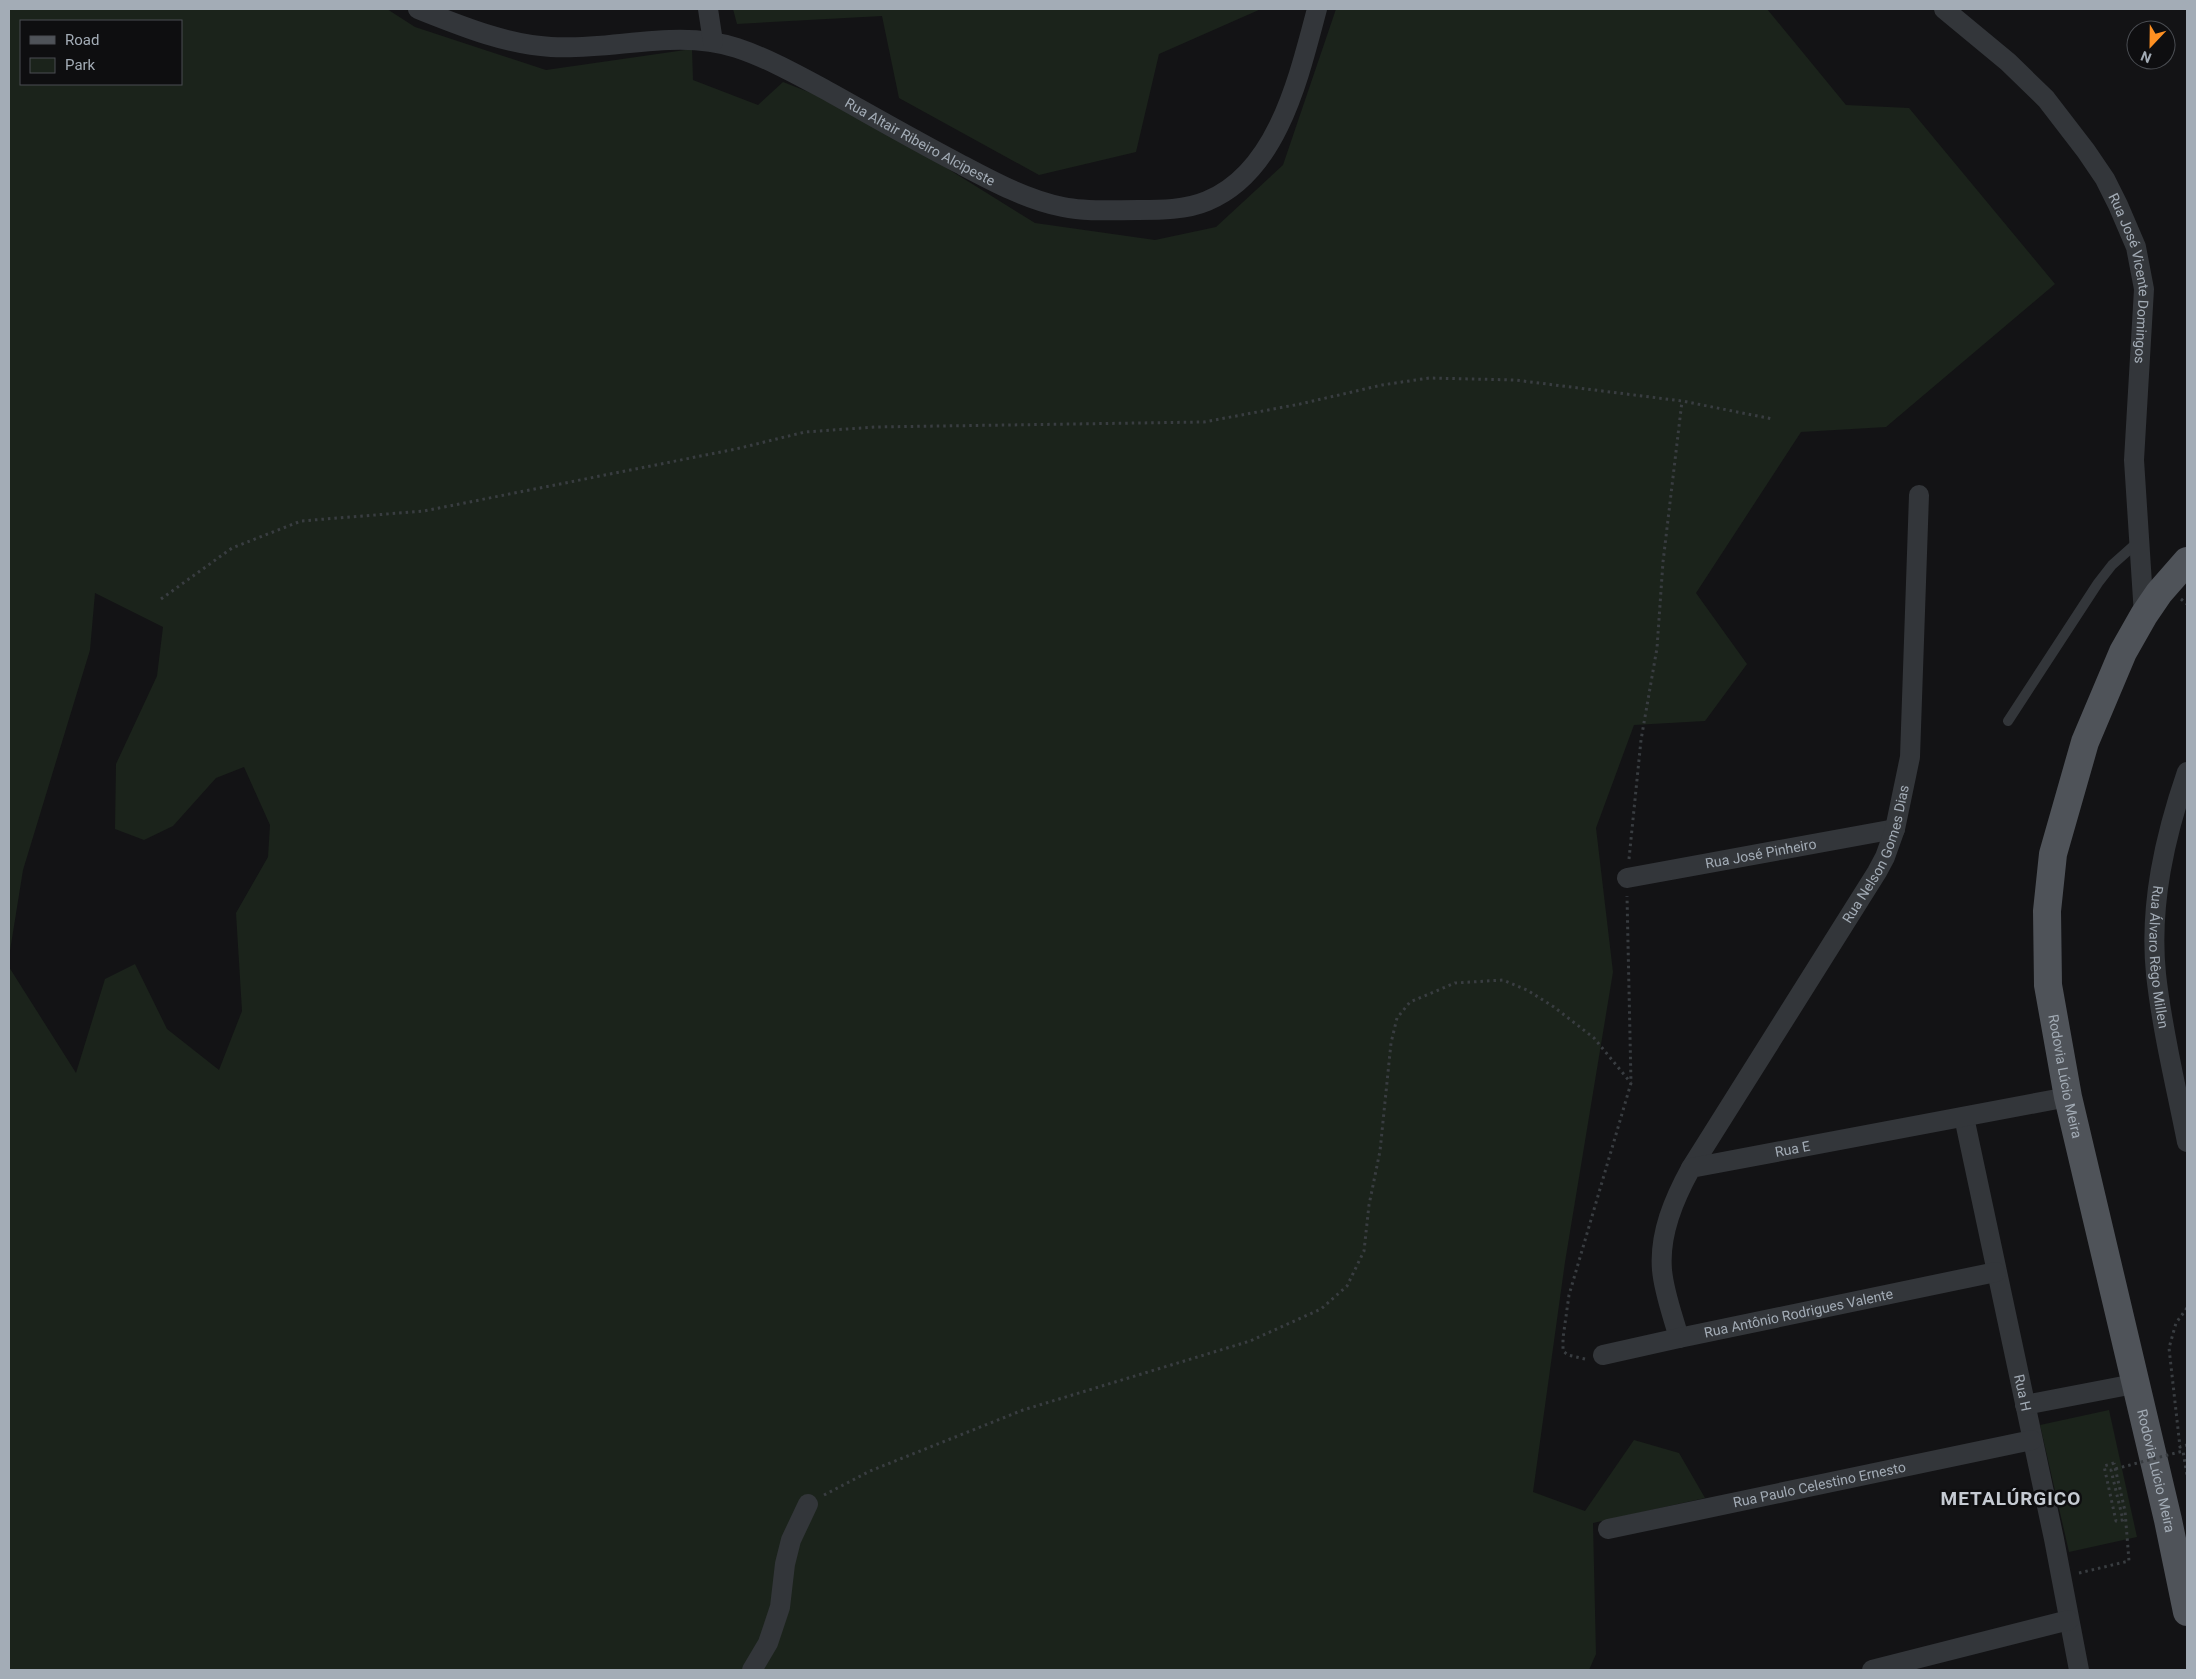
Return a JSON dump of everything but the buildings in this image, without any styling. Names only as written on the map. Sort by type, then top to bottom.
[{"type":"main road","name":"Rodovia Lúcio Meira","points":[[2187,561],[2159,593],[2123,652],[2085,742],[2053,854],[2047,911],[2048,985],[2068,1097],[2134,1384],[2168,1520],[2187,1612]]},
{"type":"main road","points":[[2168,1520],[2176,1532],[2187,1541]]},
{"type":"street","name":"Rua Altair Ribeiro Alcipeste","points":[[418,9],[488,36],[523,44],[587,47],[675,39],[713,42],[762,58],[979,174],[1037,200],[1065,208],[1143,210],[1178,208],[1205,202],[1228,190],[1248,174],[1265,152],[1278,126],[1306,49],[1317,9]]},
{"type":"street","points":[[708,9],[713,42]]},
{"type":"street","name":"Rua José Vicente Domingos","points":[[1944,9],[2008,62],[2046,99],[2105,178],[2131,235],[2141,269],[2144,289],[2134,460],[2144,615]]},
{"type":"street","name":"Rua Nelson Gomes Dias","points":[[1691,1168],[1876,872],[1885,857],[1895,829],[1910,757],[1919,495]]},
{"type":"street","name":"Rua Álvaro Rêgo Millen","points":[[2187,772],[2174,811],[2165,849],[2155,932],[2156,972],[2161,1008],[2187,1142]]},
{"type":"street","name":"Rua José Pinheiro","points":[[1627,878],[1895,829]]},
{"type":"street","name":"Rua E","points":[[1691,1168],[2068,1097]]},
{"type":"street","name":"Rua H","points":[[1964,1117],[2079,1670]]},
{"type":"street","points":[[1679,1338],[1665,1287],[1662,1256],[1667,1223],[1673,1204],[1691,1168]]},
{"type":"street","name":"Rua Antônio Rodrigues Valente","points":[[1603,1355],[1996,1272]]},
{"type":"street","points":[[2025,1405],[2134,1384]]},
{"type":"street","name":"Rua Paulo Celestino Ernesto","points":[[1608,1529],[1723,1507],[2032,1440]]},
{"type":"street","points":[[752,1670],[768,1643],[780,1607],[785,1564],[791,1540],[808,1504]]},
{"type":"street","points":[[1872,1670],[2069,1620]]},
{"type":"lane","points":[[2008,721],[2098,583],[2112,565],[2139,541]]},
{"type":"path","points":[[161,599],[232,548],[301,521],[424,511],[736,449],[805,432],[875,427],[1204,422],[1300,404],[1382,385],[1429,378],[1515,380],[1682,402],[1773,419]]},
{"type":"path","points":[[1603,1355],[1582,1359],[1568,1355],[1563,1350],[1563,1338],[1569,1295],[1631,1083],[1627,878],[1641,740],[1657,648],[1663,562],[1682,402]]},
{"type":"path","points":[[808,1504],[870,1471],[1023,1410],[1250,1341],[1321,1309],[1347,1286],[1364,1251],[1369,1205],[1380,1151],[1391,1043],[1397,1018],[1410,1002],[1455,983],[1503,980],[1527,990],[1554,1007],[1594,1038],[1631,1083]]},
{"type":"path","points":[[2187,1308],[2176,1324],[2169,1348],[2180,1447],[2187,1445]]},
{"type":"path","points":[[2061,1577],[2130,1561],[2125,1511],[2114,1463],[2104,1466],[2116,1521],[2122,1520],[2111,1470],[2183,1451],[2187,1475]]},
{"type":"green space","points":[[9,9],[387,9],[415,27],[546,70],[692,49],[693,80],[758,105],[783,82],[852,109],[1035,223],[1155,240],[1216,227],[1283,165],[1336,9],[1767,9],[1846,105],[1909,108],[2055,284],[1886,427],[1801,432],[1696,593],[1747,664],[1705,721],[1634,725],[1596,828],[1613,972],[1565,1262],[1533,1492],[1585,1511],[1634,1440],[1679,1453],[1705,1498],[1593,1523],[1596,1654],[1589,1670],[9,1670],[9,967],[76,1073],[105,979],[135,964],[167,1029],[219,1070],[242,1011],[236,913],[268,857],[270,825],[244,767],[216,778],[173,826],[144,840],[115,829],[116,764],[157,676],[163,627],[95,593],[90,650],[23,870],[9,957]]},
{"type":"green space","points":[[733,9],[1261,9],[1159,54],[1136,152],[1039,175],[899,98],[882,16],[737,24]]},
{"type":"green space","points":[[2109,1410],[2137,1537],[2069,1552],[2040,1425]]},
{"type":"district","name":"METALÚRGICO","points":[[2011,1498]]}]
